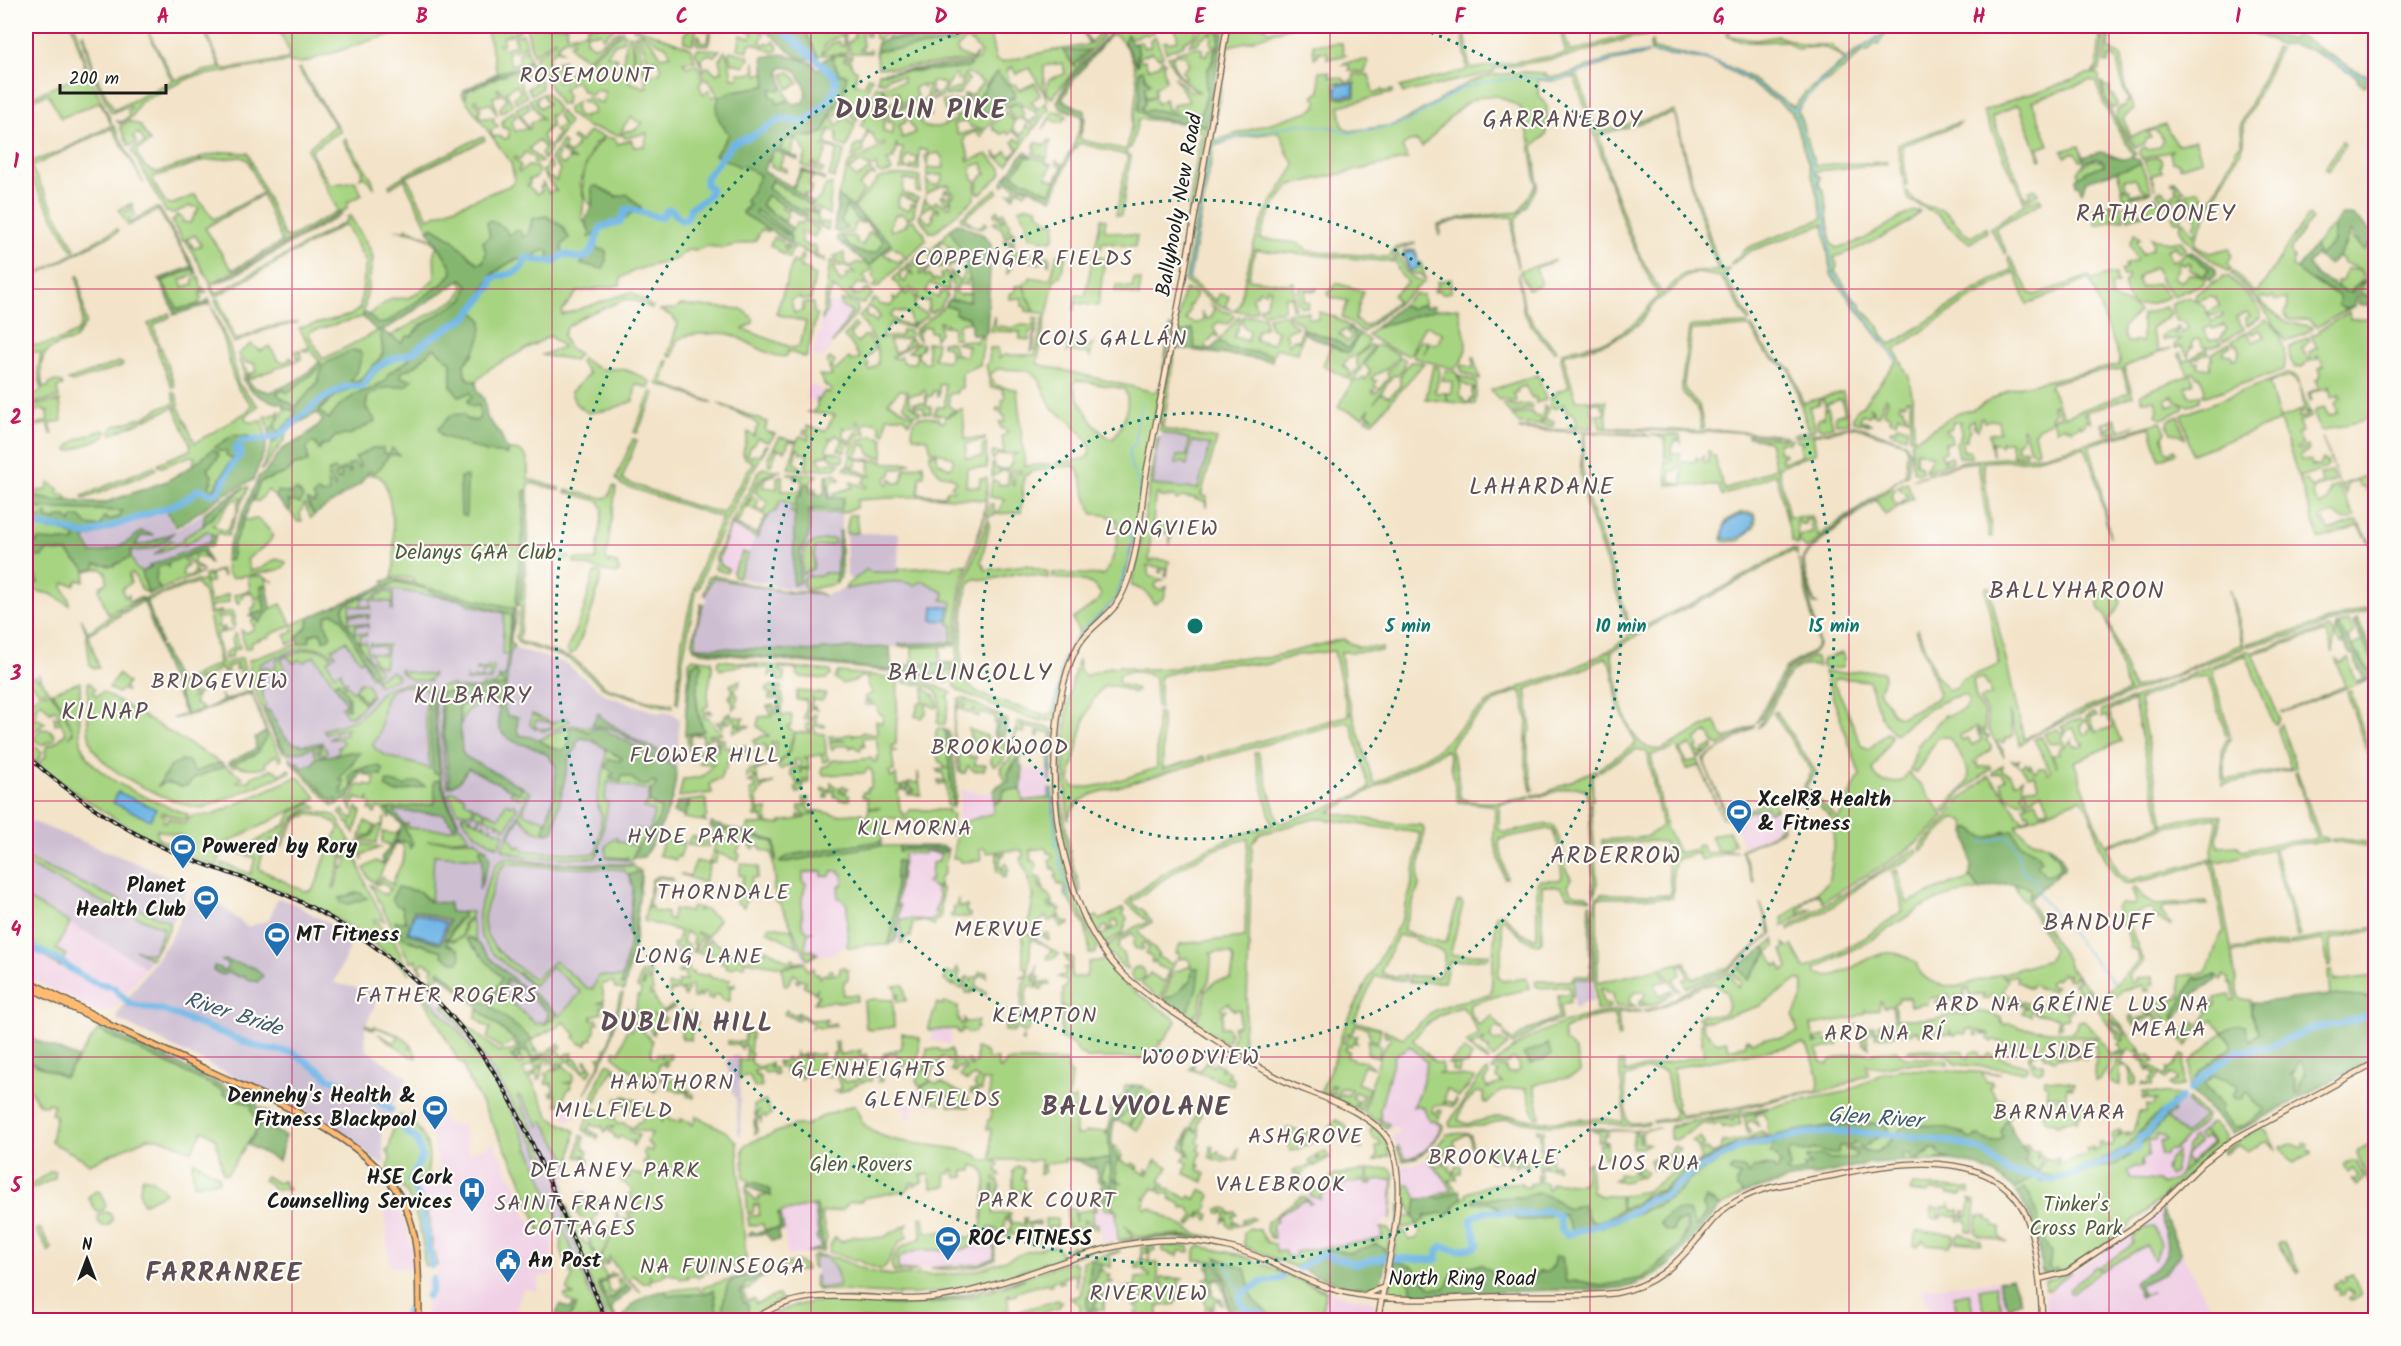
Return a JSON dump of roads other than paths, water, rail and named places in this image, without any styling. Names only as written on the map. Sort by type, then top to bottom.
[{"type":"highway","points":[[26,980],[101,1017],[109,1024]]},
{"type":"highway","points":[[26,986],[306,1117],[370,1161],[397,1191],[406,1209],[415,1238],[419,1320]]},
{"type":"main road","name":"Ballyhooly New Road","points":[[1227,26],[1168,372],[1147,470],[1134,556],[1121,595],[1113,608],[1086,635],[1073,655],[1068,672],[1058,726],[1054,783],[1059,830],[1070,879],[1085,919],[1105,953],[1120,970],[1138,986],[1193,1025],[1260,1067],[1374,1124],[1389,1142],[1397,1171],[1395,1225],[1385,1287]]},
{"type":"main road","points":[[2039,1279],[2067,1272],[2131,1229],[2151,1214],[2203,1163],[2233,1140],[2376,1062]]},
{"type":"main road","name":"North Ring Road","points":[[754,1320],[780,1306],[817,1296],[907,1300],[953,1295],[1106,1249],[1160,1240],[1197,1242],[1238,1250],[1325,1286],[1358,1294],[1415,1298],[1610,1294],[1632,1290],[1652,1282],[1671,1269],[1720,1213],[1747,1196],[1867,1168],[1896,1165],[1961,1166],[1980,1172],[2004,1185],[2017,1200],[2026,1216],[2039,1279],[2042,1320]]},
{"type":"main road","points":[[1358,1294],[1379,1291],[1385,1287]]},
{"type":"main road","points":[[1378,1320],[1385,1287]]},
{"type":"water","points":[[1338,84],[1353,84],[1354,95],[1338,96],[1336,94]]},
{"type":"water","points":[[1415,252],[1419,267],[1410,271],[1404,254]]},
{"type":"water","points":[[1743,514],[1754,516],[1749,531],[1735,539],[1724,539],[1723,529],[1727,523]]},
{"type":"water","points":[[933,606],[949,607],[947,621],[932,620]]},
{"type":"water","points":[[118,792],[156,809],[150,820],[113,803]]},
{"type":"water","points":[[415,913],[446,923],[440,942],[408,932]]},
{"type":"waterway","points":[[166,508],[187,499],[199,489],[210,494],[218,492],[234,462],[241,454],[241,451],[236,452],[235,450],[242,441],[279,436],[323,398],[345,387],[363,386],[373,371],[387,361],[412,353],[428,340],[468,316],[491,286],[492,279],[516,272],[526,258],[554,262],[564,254],[577,258],[584,257],[594,246],[601,227],[620,222],[626,210],[630,209],[661,218],[667,210],[672,210],[681,220],[687,219],[691,208],[710,193],[711,189],[706,184],[706,178],[732,144],[749,138],[781,119],[804,122],[827,102],[834,90],[835,76],[778,26]]},
{"type":"waterway","points":[[1795,111],[1817,86],[1879,37],[1887,26]]},
{"type":"waterway","points":[[1188,280],[1211,145],[1300,124],[1335,128],[1348,133],[1394,126],[1411,120],[1460,89],[1520,77],[1556,80],[1605,62],[1648,52]]},
{"type":"waterway","points":[[1651,52],[1705,58],[1720,64],[1745,77],[1795,111],[1816,178],[1826,220],[1833,273],[1898,362]]},
{"type":"waterway","points":[[2322,55],[2355,73],[2376,80]]},
{"type":"waterway","points":[[1055,714],[1064,663],[1068,653],[1084,629],[1115,600],[1129,559],[1129,549],[1133,541],[1130,537],[1136,520],[1139,490],[1129,453],[1130,448],[1136,444],[1136,426],[1143,402]]},
{"type":"waterway","points":[[26,524],[61,528],[86,535],[163,509]]},
{"type":"waterway","points":[[1050,781],[1052,737]]},
{"type":"waterway","points":[[1050,788],[1056,845],[1070,898]]},
{"type":"waterway","points":[[1981,841],[1989,842],[2006,836],[2013,843],[2022,871],[2034,879],[2042,899],[2113,982]]},
{"type":"waterway","name":"River Bride","points":[[26,936],[35,950],[50,956],[94,982]]},
{"type":"waterway","name":"River Bride","points":[[100,984],[108,986]]},
{"type":"waterway","name":"River Bride","points":[[114,988],[130,1004],[165,1011],[261,1048],[292,1052],[328,1078],[339,1082]]},
{"type":"waterway","name":"Glen River","points":[[2190,1090],[2213,1068],[2236,1052],[2269,1047],[2308,1030],[2355,1020],[2376,1012]]},
{"type":"waterway","name":"Glen River","points":[[1394,1258],[1433,1260],[1437,1259],[1438,1251],[1442,1246],[1457,1250],[1475,1247],[1478,1244],[1471,1222],[1472,1218],[1484,1211],[1534,1215],[1546,1210],[1559,1216],[1561,1229],[1567,1235],[1624,1216],[1638,1209],[1650,1199],[1664,1197],[1690,1174],[1740,1147],[1808,1133],[1852,1132],[1922,1137],[1962,1144],[1983,1151],[2009,1173],[2053,1180],[2077,1173],[2137,1148],[2140,1137],[2147,1134],[2162,1115],[2181,1097]]},
{"type":"waterway","name":"River Bride","points":[[372,1098],[391,1109]]},
{"type":"waterway","name":"River Bride","points":[[400,1119],[405,1131],[417,1140],[422,1157],[410,1181],[421,1202],[432,1266]]},
{"type":"waterway","name":"Glen River","points":[[1299,1268],[1322,1254],[1357,1264],[1385,1257]]},
{"type":"waterway","points":[[1228,1266],[1241,1295]]},
{"type":"waterway","name":"Glen River","points":[[1270,1320],[1264,1315],[1246,1310],[1240,1300],[1241,1295],[1260,1283],[1282,1278]]},
{"type":"waterway","name":"River Bride","points":[[428,1296],[433,1279]]},
{"type":"waterway","name":"River Bride","points":[[403,1320],[409,1310]]},
{"type":"railway","points":[[26,755],[81,799],[142,837],[185,857],[268,887],[327,916],[387,956],[441,1005],[487,1061],[506,1092],[547,1176],[606,1320]]},
{"type":"place","name":"XcelR8 Health & Fitness","points":[[1739,835]]},
{"type":"place","name":"Powered by Rory","points":[[183,870]]},
{"type":"place","name":"Planet Health Club","points":[[206,921]]},
{"type":"place","name":"MT Fitness","points":[[277,958]]},
{"type":"place","name":"Dennehy's Health & Fitness Blackpool","points":[[435,1131]]},
{"type":"place","name":"HSE Cork Counselling Services","points":[[472,1213]]},
{"type":"place","name":"ROC FITNESS","points":[[948,1262]]},
{"type":"place","name":"An Post","points":[[508,1284]]},
{"type":"district","name":"ROSEMOUNT","points":[[587,76]]},
{"type":"district","name":"DUBLIN PIKE","points":[[921,110]]},
{"type":"district","name":"GARRANEBOY","points":[[1563,120]]},
{"type":"district","name":"RATHCOONEY","points":[[2156,214]]},
{"type":"district","name":"COPPENGER FIELDS","points":[[1024,259]]},
{"type":"district","name":"COIS GALLÁN","points":[[1113,339]]},
{"type":"district","name":"LAHARDANE","points":[[1542,487]]},
{"type":"district","name":"LONGVIEW","points":[[1162,529]]},
{"type":"district","name":"BALLYHAROON","points":[[2077,591]]},
{"type":"district","name":"BALLINCOLLY","points":[[970,673]]},
{"type":"district","name":"BRIDGEVIEW","points":[[220,682]]},
{"type":"district","name":"KILBARRY","points":[[473,696]]},
{"type":"district","name":"KILNAP","points":[[105,712]]},
{"type":"district","name":"BROOKWOOD","points":[[1000,748]]},
{"type":"district","name":"FLOWER HILL","points":[[705,756]]},
{"type":"district","name":"KILMORNA","points":[[915,829]]},
{"type":"district","name":"HYDE PARK","points":[[691,837]]},
{"type":"district","name":"ARDERROW","points":[[1616,856]]},
{"type":"district","name":"THORNDALE","points":[[724,893]]},
{"type":"district","name":"BANDUFF","points":[[2099,923]]},
{"type":"district","name":"MERVUE","points":[[999,930]]},
{"type":"district","name":"LONG LANE","points":[[699,957]]},
{"type":"district","name":"FATHER ROGERS","points":[[447,996]]},
{"type":"district","name":"ARD NA GRÉINE","points":[[2025,1005]]},
{"type":"district","name":"KEMPTON","points":[[1045,1016]]},
{"type":"district","name":"LUS NA MEALA","points":[[2169,1018]]},
{"type":"district","name":"DUBLIN HILL","points":[[687,1023]]},
{"type":"district","name":"ARD NA RÍ","points":[[1884,1034]]},
{"type":"district","name":"HILLSIDE","points":[[2045,1052]]},
{"type":"district","name":"WOODVIEW","points":[[1201,1058]]},
{"type":"district","name":"GLENHEIGHTS","points":[[869,1070]]},
{"type":"district","name":"HAWTHORN","points":[[672,1083]]},
{"type":"district","name":"GLENFIELDS","points":[[933,1100]]},
{"type":"district","name":"BALLYVOLANE","points":[[1136,1107]]},
{"type":"district","name":"MILLFIELD","points":[[614,1111]]},
{"type":"district","name":"BARNAVARA","points":[[2060,1113]]},
{"type":"district","name":"ASHGROVE","points":[[1306,1137]]},
{"type":"district","name":"BROOKVALE","points":[[1493,1158]]},
{"type":"district","name":"LIOS RUA","points":[[1649,1164]]},
{"type":"district","name":"DELANEY PARK","points":[[615,1171]]},
{"type":"district","name":"VALEBROOK","points":[[1281,1185]]},
{"type":"district","name":"PARK COURT","points":[[1047,1201]]},
{"type":"district","name":"SAINT FRANCIS COTTAGES","points":[[580,1216]]},
{"type":"district","name":"NA FUINSEOGA","points":[[723,1267]]},
{"type":"district","name":"FARRANREE","points":[[224,1273]]},
{"type":"district","name":"RIVERVIEW","points":[[1149,1294]]},
{"type":"park label","name":"Delanys GAA Club","points":[[475,553]]},
{"type":"park label","name":"Glen Rovers","points":[[861,1165]]},
{"type":"park label","name":"Tinker's Cross Park","points":[[2076,1217]]}]
